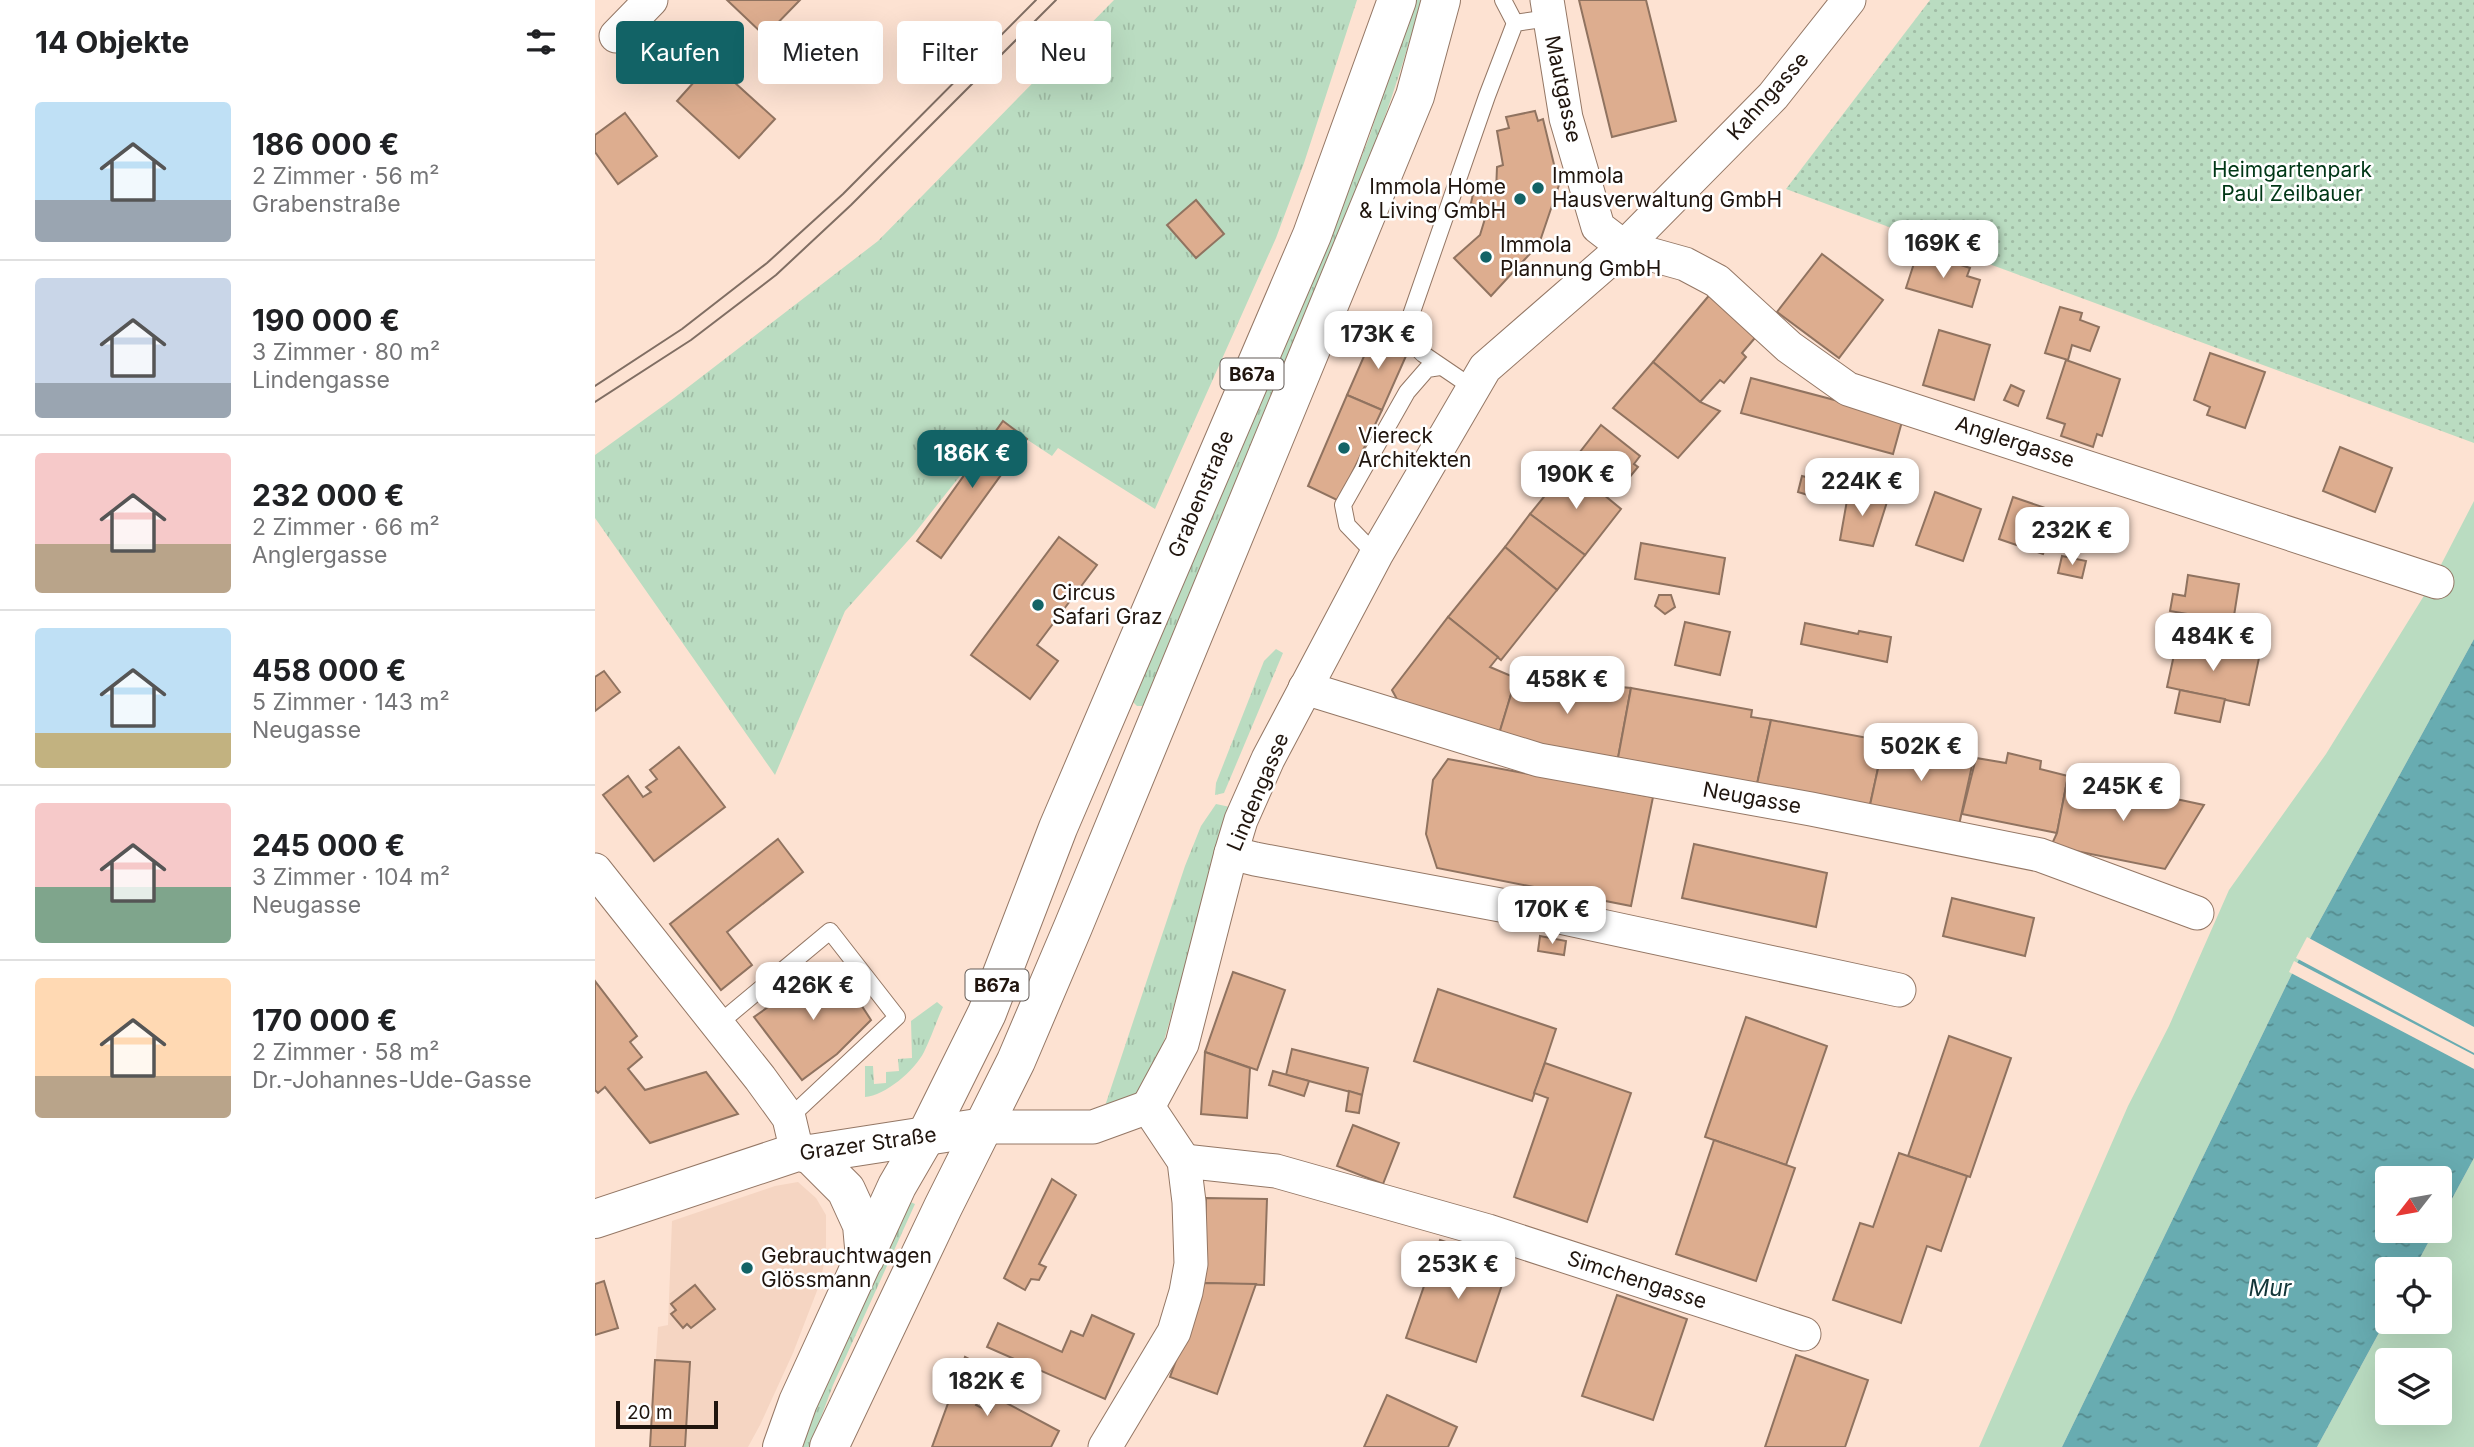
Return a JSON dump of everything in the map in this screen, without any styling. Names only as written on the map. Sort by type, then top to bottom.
[{"type":"main road","name":"Grabenstraße","points":[[926,1136],[986,1013],[1058,828],[1312,235],[1397,0]]},
{"type":"main road","name":"B67a","points":[[829,1447],[1016,1061],[1073,927],[1415,96],[1441,0]]},
{"type":"main road","name":"Grazer Straße","points":[[595,1219],[798,1141],[926,1136],[984,1127]]},
{"type":"main road","name":"B67a","points":[[782,1447],[798,1402],[897,1186],[926,1136]]},
{"type":"main road","points":[[798,1141],[846,1190],[862,1225],[865,1258]]},
{"type":"street","points":[[631,21],[651,0]]},
{"type":"street","name":"Kahngasse","points":[[1624,247],[1773,96],[1849,0]]},
{"type":"street","name":"Mautgasse","points":[[1548,9],[1566,118],[1598,227],[1624,247]]},
{"type":"street","name":"Lindengasse","points":[[1148,1107],[1182,1044],[1241,820],[1268,759],[1376,555],[1485,368],[1624,247]]},
{"type":"street","name":"Anglergasse","points":[[1624,247],[1685,264],[1717,281],[1789,347],[1848,389],[1913,408],[2437,582]]},
{"type":"street","name":"Neugasse","points":[[1305,688],[1539,760],[1811,809],[2040,855],[2197,913]]},
{"type":"street","points":[[1231,853],[1527,910],[1899,990]]},
{"type":"street","points":[[595,870],[760,1078],[798,1141]]},
{"type":"street","points":[[1105,1447],[1174,1332],[1191,1264],[1189,1202],[1184,1161],[1148,1107]]},
{"type":"street","name":"Grazer Straße","points":[[984,1127],[1093,1127],[1148,1107]]},
{"type":"street","name":"Simchengasse","points":[[1184,1161],[1276,1171],[1488,1231],[1804,1334]]},
{"type":"lane","points":[[1503,0],[1515,23]]},
{"type":"lane","points":[[1473,388],[1440,368],[1404,335],[1515,23],[1548,9]]},
{"type":"lane","points":[[1376,555],[1347,525],[1343,505],[1407,392],[1427,369],[1440,368]]},
{"type":"lane","points":[[717,1025],[830,931],[897,1017],[798,1141]]},
{"type":"shaded area","name":"Gebrauchtwagen Glössmann","points":[[798,1182],[816,1198],[826,1215],[826,1254],[820,1283],[793,1353],[748,1447],[650,1447],[658,1327],[668,1325],[672,1221],[775,1186]]},
{"type":"green space","points":[[1114,0],[1357,0],[1304,163],[1276,238],[1155,509],[1058,448],[1052,456],[1002,423],[914,534],[845,611],[775,775],[595,518],[595,455],[674,398],[878,241],[1032,84],[1111,84],[1111,21],[1093,21]]},
{"type":"green space","points":[[1412,0],[1421,0],[1395,88],[1364,174],[1144,706],[1137,706],[1133,702],[1370,135]]},
{"type":"green space","name":"Heimgartenpark Paul Zeilbauer","points":[[1930,0],[2474,0],[2474,443],[1786,189]]},
{"type":"green space","points":[[2474,501],[2474,639],[2301,955],[2062,1447],[1979,1447],[2128,1106],[2169,1026],[2229,890],[2326,754],[2430,586]]},
{"type":"green space","points":[[1276,649],[1283,653],[1224,793],[1215,795],[1216,783],[1264,661]]},
{"type":"green space","points":[[1216,804],[1230,807],[1160,1055],[1137,1093],[1105,1106],[1185,866],[1201,826]]},
{"type":"green space","points":[[937,1002],[943,1007],[920,1059],[890,1087],[865,1097],[865,1066],[873,1066],[874,1084],[886,1083],[886,1072],[899,1071],[898,1059],[912,1058],[911,1021]]},
{"type":"green space","points":[[2474,1158],[2474,1447],[2317,1447],[2378,1334],[2452,1334],[2452,1257],[2420,1257],[2428,1243],[2452,1243],[2452,1199]]},
{"type":"green space","points":[[908,1201],[915,1204],[833,1385],[810,1447],[802,1447],[824,1387]]},
{"type":"water","name":"Mur","points":[[2474,639],[2474,1158],[2452,1199],[2452,1166],[2375,1166],[2375,1243],[2428,1243],[2420,1257],[2375,1257],[2375,1334],[2378,1334],[2317,1447],[2062,1447],[2301,955]]},
{"type":"pier","points":[[2307,937],[2474,1027],[2474,1053],[2296,958]]},
{"type":"pier","points":[[2294,961],[2474,1055],[2474,1069],[2289,972]]},
{"type":"building","points":[[727,0],[800,0],[780,21],[758,21],[758,29]]},
{"type":"building","points":[[1579,0],[1646,0],[1676,121],[1612,137]]},
{"type":"building","points":[[692,84],[736,84],[775,119],[739,158],[677,101]]},
{"type":"building","points":[[1535,111],[1538,121],[1543,119],[1559,185],[1539,244],[1491,296],[1454,258],[1480,235],[1487,212],[1471,203],[1474,190],[1496,192],[1497,167],[1503,165],[1497,131],[1509,128],[1506,117]]},
{"type":"building","points":[[625,113],[657,156],[618,184],[595,152],[595,135]]},
{"type":"building","points":[[1196,200],[1224,234],[1196,258],[1167,225]]},
{"type":"building","points":[[1918,251],[1970,268],[1967,276],[1980,280],[1972,307],[1906,288]]},
{"type":"building","points":[[1822,254],[1883,300],[1839,358],[1777,312]]},
{"type":"building","points":[[1712,292],[1760,332],[1742,353],[1746,357],[1724,383],[1720,380],[1700,402],[1653,362]]},
{"type":"building","points":[[2060,307],[2082,313],[2080,320],[2099,327],[2090,351],[2072,345],[2068,360],[2045,353]]},
{"type":"building","points":[[1939,330],[1990,345],[1974,400],[1923,385]]},
{"type":"building","points":[[1375,331],[1410,347],[1382,410],[1347,395]]},
{"type":"building","points":[[2210,353],[2265,372],[2245,428],[2207,415],[2210,407],[2194,400]]},
{"type":"building","points":[[2066,360],[2120,379],[2102,436],[2097,434],[2093,447],[2061,436],[2065,424],[2047,418]]},
{"type":"building","points":[[1653,362],[1700,402],[1720,411],[1678,458],[1613,408]]},
{"type":"building","points":[[1751,378],[1903,418],[1893,454],[1741,413]]},
{"type":"building","points":[[2011,385],[2024,391],[2018,406],[2004,400]]},
{"type":"building","name":"Viereck Architekten","points":[[1347,395],[1382,410],[1339,501],[1308,486]]},
{"type":"building","points":[[1003,421],[1027,439],[941,558],[917,541]]},
{"type":"building","points":[[1601,425],[1640,456],[1634,464],[1638,467],[1620,489],[1616,485],[1607,497],[1569,466]]},
{"type":"building","points":[[2340,447],[2392,468],[2375,512],[2323,491]]},
{"type":"building","points":[[1569,466],[1621,509],[1585,555],[1530,514]]},
{"type":"building","points":[[1802,476],[1822,481],[1818,498],[1798,492]]},
{"type":"building","points":[[1849,489],[1887,502],[1873,546],[1840,540]]},
{"type":"building","points":[[1935,492],[1981,509],[1963,561],[1916,545]]},
{"type":"building","points":[[2013,497],[2057,512],[2043,554],[1999,539]]},
{"type":"building","points":[[1530,514],[1585,555],[1557,590],[1505,547]]},
{"type":"building","name":"Circus Safari Graz","points":[[1059,537],[1097,565],[1037,645],[1058,661],[1030,699],[971,655]]},
{"type":"building","points":[[1641,543],[1725,558],[1719,594],[1635,579]]},
{"type":"building","points":[[1505,547],[1557,590],[1501,660],[1448,617]]},
{"type":"building","points":[[2062,556],[2086,561],[2082,578],[2058,573]]},
{"type":"building","points":[[2188,575],[2239,584],[2233,622],[2170,611],[2173,594],[2185,596]]},
{"type":"building","points":[[1659,595],[1671,595],[1675,607],[1665,614],[1655,606]]},
{"type":"building","points":[[1448,617],[1498,657],[1490,667],[1516,678],[1499,734],[1399,703],[1392,690]]},
{"type":"building","points":[[1685,622],[1730,632],[1720,675],[1675,665]]},
{"type":"building","points":[[1805,623],[1858,634],[1859,631],[1891,637],[1887,662],[1801,644]]},
{"type":"building","points":[[2177,641],[2259,658],[2249,705],[2167,687]]},
{"type":"building","points":[[604,671],[620,692],[595,711],[595,677]]},
{"type":"building","points":[[1516,678],[1631,688],[1618,758],[1523,742],[1499,734]]},
{"type":"building","points":[[1631,688],[1752,710],[1751,717],[1771,720],[1757,784],[1618,758]]},
{"type":"building","points":[[2180,690],[2225,699],[2220,722],[2175,713]]},
{"type":"building","points":[[1771,720],[1884,741],[1870,805],[1757,784]]},
{"type":"building","points":[[1884,741],[1973,761],[1959,825],[1870,805]]},
{"type":"building","points":[[679,747],[725,807],[654,861],[603,795],[628,776],[643,797],[651,792],[646,787],[657,779],[650,770]]},
{"type":"building","points":[[2008,753],[2041,761],[2040,769],[2068,776],[2057,833],[1962,814],[1976,758],[2006,763]]},
{"type":"building","points":[[1448,759],[1653,797],[1631,906],[1437,868],[1426,834],[1433,780]]},
{"type":"building","points":[[2068,776],[2204,805],[2165,869],[2051,846],[2057,833]]},
{"type":"building","points":[[778,839],[803,872],[727,932],[752,965],[721,990],[670,924]]},
{"type":"building","points":[[1694,844],[1827,873],[1816,927],[1682,898]]},
{"type":"building","points":[[1952,898],[2034,918],[2025,956],[1943,936]]},
{"type":"building","points":[[1540,936],[1566,941],[1564,955],[1538,951]]},
{"type":"building","points":[[826,966],[851,1000],[856,997],[871,1020],[837,1054],[802,1080],[754,1017]]},
{"type":"building","points":[[1233,972],[1285,990],[1257,1070],[1205,1052]]},
{"type":"building","points":[[595,981],[637,1036],[630,1042],[642,1057],[628,1069],[645,1090],[706,1072],[738,1114],[650,1143],[605,1087],[598,1093],[595,1090]]},
{"type":"building","points":[[1438,989],[1556,1029],[1532,1101],[1414,1061]]},
{"type":"building","points":[[1746,1017],[1827,1046],[1786,1165],[1705,1137]]},
{"type":"building","points":[[1949,1036],[2011,1058],[1970,1177],[1908,1156]]},
{"type":"building","points":[[1292,1049],[1368,1068],[1362,1095],[1286,1075]]},
{"type":"building","points":[[1205,1052],[1250,1068],[1247,1118],[1201,1114]]},
{"type":"building","points":[[1545,1063],[1631,1093],[1587,1222],[1514,1197],[1548,1098],[1534,1093]]},
{"type":"building","points":[[1273,1071],[1309,1081],[1304,1096],[1269,1085]]},
{"type":"building","points":[[1349,1091],[1362,1095],[1359,1113],[1346,1111]]},
{"type":"building","points":[[1353,1125],[1399,1143],[1383,1184],[1337,1166]]},
{"type":"building","points":[[1714,1140],[1795,1168],[1756,1281],[1676,1254]]},
{"type":"building","points":[[1899,1153],[1967,1176],[1941,1251],[1927,1246],[1901,1323],[1833,1300],[1860,1223],[1873,1227]]},
{"type":"building","points":[[1052,1179],[1076,1195],[1039,1264],[1046,1267],[1039,1280],[1031,1279],[1025,1290],[1004,1278]]},
{"type":"building","points":[[1206,1198],[1267,1199],[1264,1285],[1204,1283]]},
{"type":"building","points":[[1440,1240],[1509,1264],[1476,1362],[1406,1338]]},
{"type":"building","points":[[604,1281],[618,1328],[595,1335],[595,1284]]},
{"type":"building","points":[[1204,1283],[1256,1284],[1217,1394],[1170,1377]]},
{"type":"building","points":[[695,1285],[715,1309],[691,1328],[687,1324],[683,1328],[671,1314],[676,1310],[671,1304]]},
{"type":"building","points":[[1617,1295],[1687,1319],[1653,1420],[1582,1396]]},
{"type":"building","points":[[1092,1315],[1134,1334],[1105,1399],[987,1347],[998,1323],[1062,1352],[1071,1331],[1083,1336]]},
{"type":"building","points":[[1796,1355],[1868,1380],[1845,1447],[1765,1447]]},
{"type":"building","points":[[965,1357],[994,1372],[976,1405],[990,1412],[997,1398],[1059,1431],[1051,1447],[932,1447]]},
{"type":"building","points":[[655,1360],[690,1362],[685,1447],[650,1447]]},
{"type":"building","points":[[1387,1395],[1457,1427],[1448,1447],[1364,1447]]},
{"type":"tram line","points":[[595,386],[682,329],[767,263],[843,194],[1036,0]]},
{"type":"tram line","points":[[595,402],[691,340],[776,275],[851,205],[1056,0]]},
{"type":"place","name":"Immola Hausverwaltung GmbH","points":[[1538,188]]},
{"type":"place","name":"Immola Home & Living GmbH","points":[[1520,199]]},
{"type":"place","name":"Immola Plannung GmbH","points":[[1486,257]]},
{"type":"place","name":"Viereck Architekten","points":[[1344,448]]},
{"type":"place","name":"Circus Safari Graz","points":[[1038,605]]},
{"type":"place","name":"Gebrauchtwagen Glössmann","points":[[747,1268]]}]
